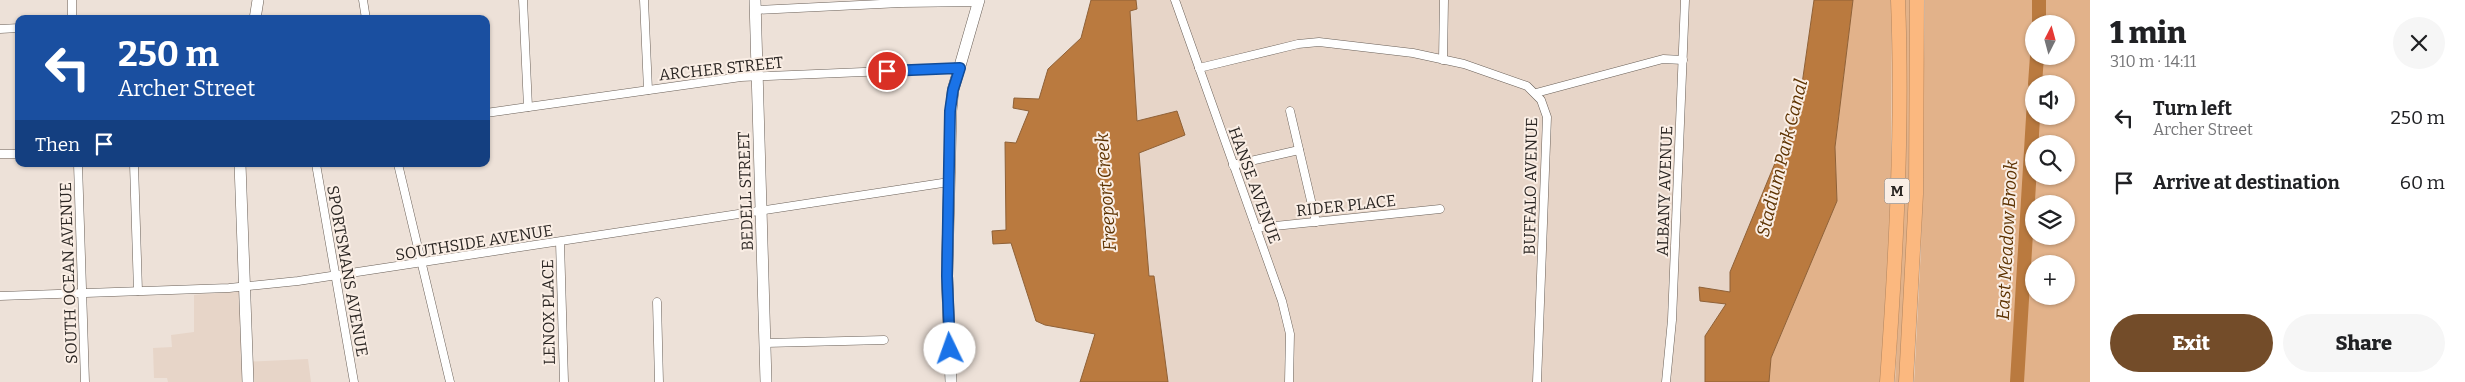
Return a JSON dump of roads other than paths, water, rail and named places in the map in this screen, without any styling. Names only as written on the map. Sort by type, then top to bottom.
[{"type":"highway","name":"M","points":[[1888,382],[1899,150],[1898,0]]},
{"type":"highway","name":"M","points":[[1906,382],[1916,194],[1917,0]]},
{"type":"street","points":[[72,0],[72,15]]},
{"type":"street","points":[[256,15],[258,0]]},
{"type":"street","points":[[363,0],[365,15]]},
{"type":"street","points":[[523,0],[528,107]]},
{"type":"street","points":[[644,0],[648,90]]},
{"type":"street","name":"HANSE AVENUE","points":[[1175,0],[1287,319],[1290,334],[1289,382]]},
{"type":"street","points":[[1443,60],[1444,0]]},
{"type":"street","name":"ALBANY AVENUE","points":[[1666,382],[1672,320],[1685,0]]},
{"type":"street","points":[[756,5],[979,1],[953,90],[950,111],[947,276],[951,382]]},
{"type":"street","name":"BEDELL STREET","points":[[756,5],[766,382]]},
{"type":"street","points":[[0,29],[15,28]]},
{"type":"street","name":"BUFFALO AVENUE","points":[[1199,68],[1298,44],[1319,42],[1413,53],[1464,64],[1527,86],[1536,93],[1547,117],[1537,382]]},
{"type":"street","points":[[1536,93],[1663,59],[1683,60]]},
{"type":"street","name":"ARCHER STREET","points":[[490,112],[648,90],[758,77],[960,68]]},
{"type":"street","points":[[1290,112],[1316,222]]},
{"type":"street","points":[[1233,165],[1299,150]]},
{"type":"street","points":[[0,154],[15,154]]},
{"type":"street","name":"SOUTH OCEAN AVENUE","points":[[78,167],[85,382]]},
{"type":"street","points":[[134,167],[138,291]]},
{"type":"street","points":[[240,167],[248,382]]},
{"type":"street","name":"SPORTSMANS AVENUE","points":[[317,167],[354,382]]},
{"type":"street","points":[[399,167],[450,382]]},
{"type":"street","name":"SOUTHSIDE AVENUE","points":[[0,296],[244,286],[335,276],[949,182]]},
{"type":"street","name":"RIDER PLACE","points":[[1256,228],[1440,209]]},
{"type":"street","name":"LENOX PLACE","points":[[560,242],[564,381]]},
{"type":"street","points":[[657,302],[659,382]]},
{"type":"street","points":[[766,343],[884,340]]},
{"type":"water","name":"Freeport Creek","points":[[1091,0],[1136,0],[1137,9],[1130,11],[1137,121],[1177,111],[1185,135],[1139,153],[1149,276],[1154,276],[1168,382],[1080,382],[1095,334],[1045,325],[1036,321],[1011,243],[993,244],[992,231],[1006,230],[1005,142],[1016,143],[1029,111],[1013,108],[1014,98],[1039,99],[1048,69],[1081,38]]},
{"type":"water","name":"Stadium Park Canal","points":[[1814,0],[1853,0],[1835,147],[1837,201],[1771,358],[1769,382],[1705,382],[1705,336],[1726,304],[1700,301],[1699,287],[1730,292],[1730,272],[1799,105]]},
{"type":"waterway","name":"East Meadow Brook","points":[[2039,0],[2039,15]]},
{"type":"waterway","name":"East Meadow Brook","points":[[2036,65],[2036,75]]},
{"type":"waterway","name":"East Meadow Brook","points":[[2017,382],[2033,125]]}]
